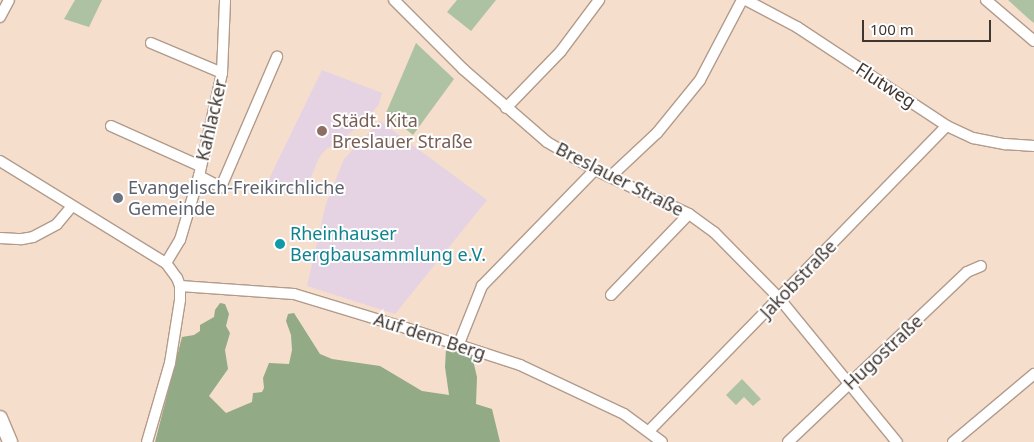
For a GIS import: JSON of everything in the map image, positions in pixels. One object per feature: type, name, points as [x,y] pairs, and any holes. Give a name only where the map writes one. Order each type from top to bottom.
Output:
[{"type":"street","points":[[0,17],[10,0]]},
{"type":"street","name":"Kahlacker","points":[[166,264],[180,240],[200,171],[222,73],[224,0]]},
{"type":"street","name":"Breslauer Straße","points":[[394,0],[506,108],[547,142],[595,170],[689,214],[714,232],[780,298],[897,442]]},
{"type":"street","points":[[506,108],[561,51],[599,0]]},
{"type":"street","points":[[611,176],[656,132],[700,80],[742,0]]},
{"type":"street","name":"Flutweg","points":[[746,0],[797,27],[946,126],[973,138],[1005,144],[1034,146]]},
{"type":"street","points":[[986,0],[1034,41]]},
{"type":"street","points":[[151,43],[222,73]]},
{"type":"street","points":[[111,126],[200,171],[221,186],[277,57]]},
{"type":"street","name":"Jakobstraße","points":[[649,431],[946,126]]},
{"type":"street","points":[[0,161],[166,264],[177,278],[180,286],[180,300],[170,363],[147,442]]},
{"type":"street","points":[[458,346],[482,286],[595,170]]},
{"type":"street","points":[[0,238],[22,239],[33,237],[57,224],[72,206]]},
{"type":"street","points":[[611,295],[689,214]]},
{"type":"street","name":"Hugostraße","points":[[788,442],[967,272],[981,266]]},
{"type":"street","name":"Auf dem Berg","points":[[180,286],[294,294],[347,309],[520,365],[624,414],[662,442]]},
{"type":"street","points":[[953,442],[1034,374]]},
{"type":"street","points":[[0,418],[10,442]]},
{"type":"shaded area","name":"Städt. Kita Breslauer Straße","points":[[322,70],[382,93],[379,104],[371,114],[340,142],[326,149],[319,158],[303,196],[267,183]]},
{"type":"shaded area","points":[[380,121],[487,200],[395,314],[307,286],[326,204],[344,159]]},
{"type":"green space","points":[[75,0],[102,0],[89,27],[64,19]]},
{"type":"green space","points":[[457,0],[496,0],[471,31],[447,12]]},
{"type":"green space","points":[[1008,0],[1034,0],[1034,23],[1030,20]]},
{"type":"green space","points":[[416,43],[454,79],[413,135],[386,113]]},
{"type":"green space","points":[[220,303],[225,304],[229,314],[226,326],[230,333],[225,350],[228,369],[209,396],[226,413],[252,402],[253,393],[262,392],[264,388],[263,378],[269,363],[289,364],[292,350],[291,335],[286,321],[288,314],[294,313],[320,354],[332,359],[380,366],[422,391],[449,395],[445,367],[446,349],[472,356],[477,377],[476,404],[492,409],[500,442],[155,442],[182,337],[194,335],[200,331],[200,325],[214,317],[215,310]]},
{"type":"green space","points":[[742,379],[761,399],[753,406],[744,397],[736,405],[726,395]]},
{"type":"place","name":"Städt. Kita Breslauer Straße","points":[[322,131]]},
{"type":"place","name":"Evangelisch-Freikirchliche Gemeinde","points":[[118,198]]},
{"type":"place","name":"Rheinhauser Bergbausammlung e.V.","points":[[280,244]]}]
